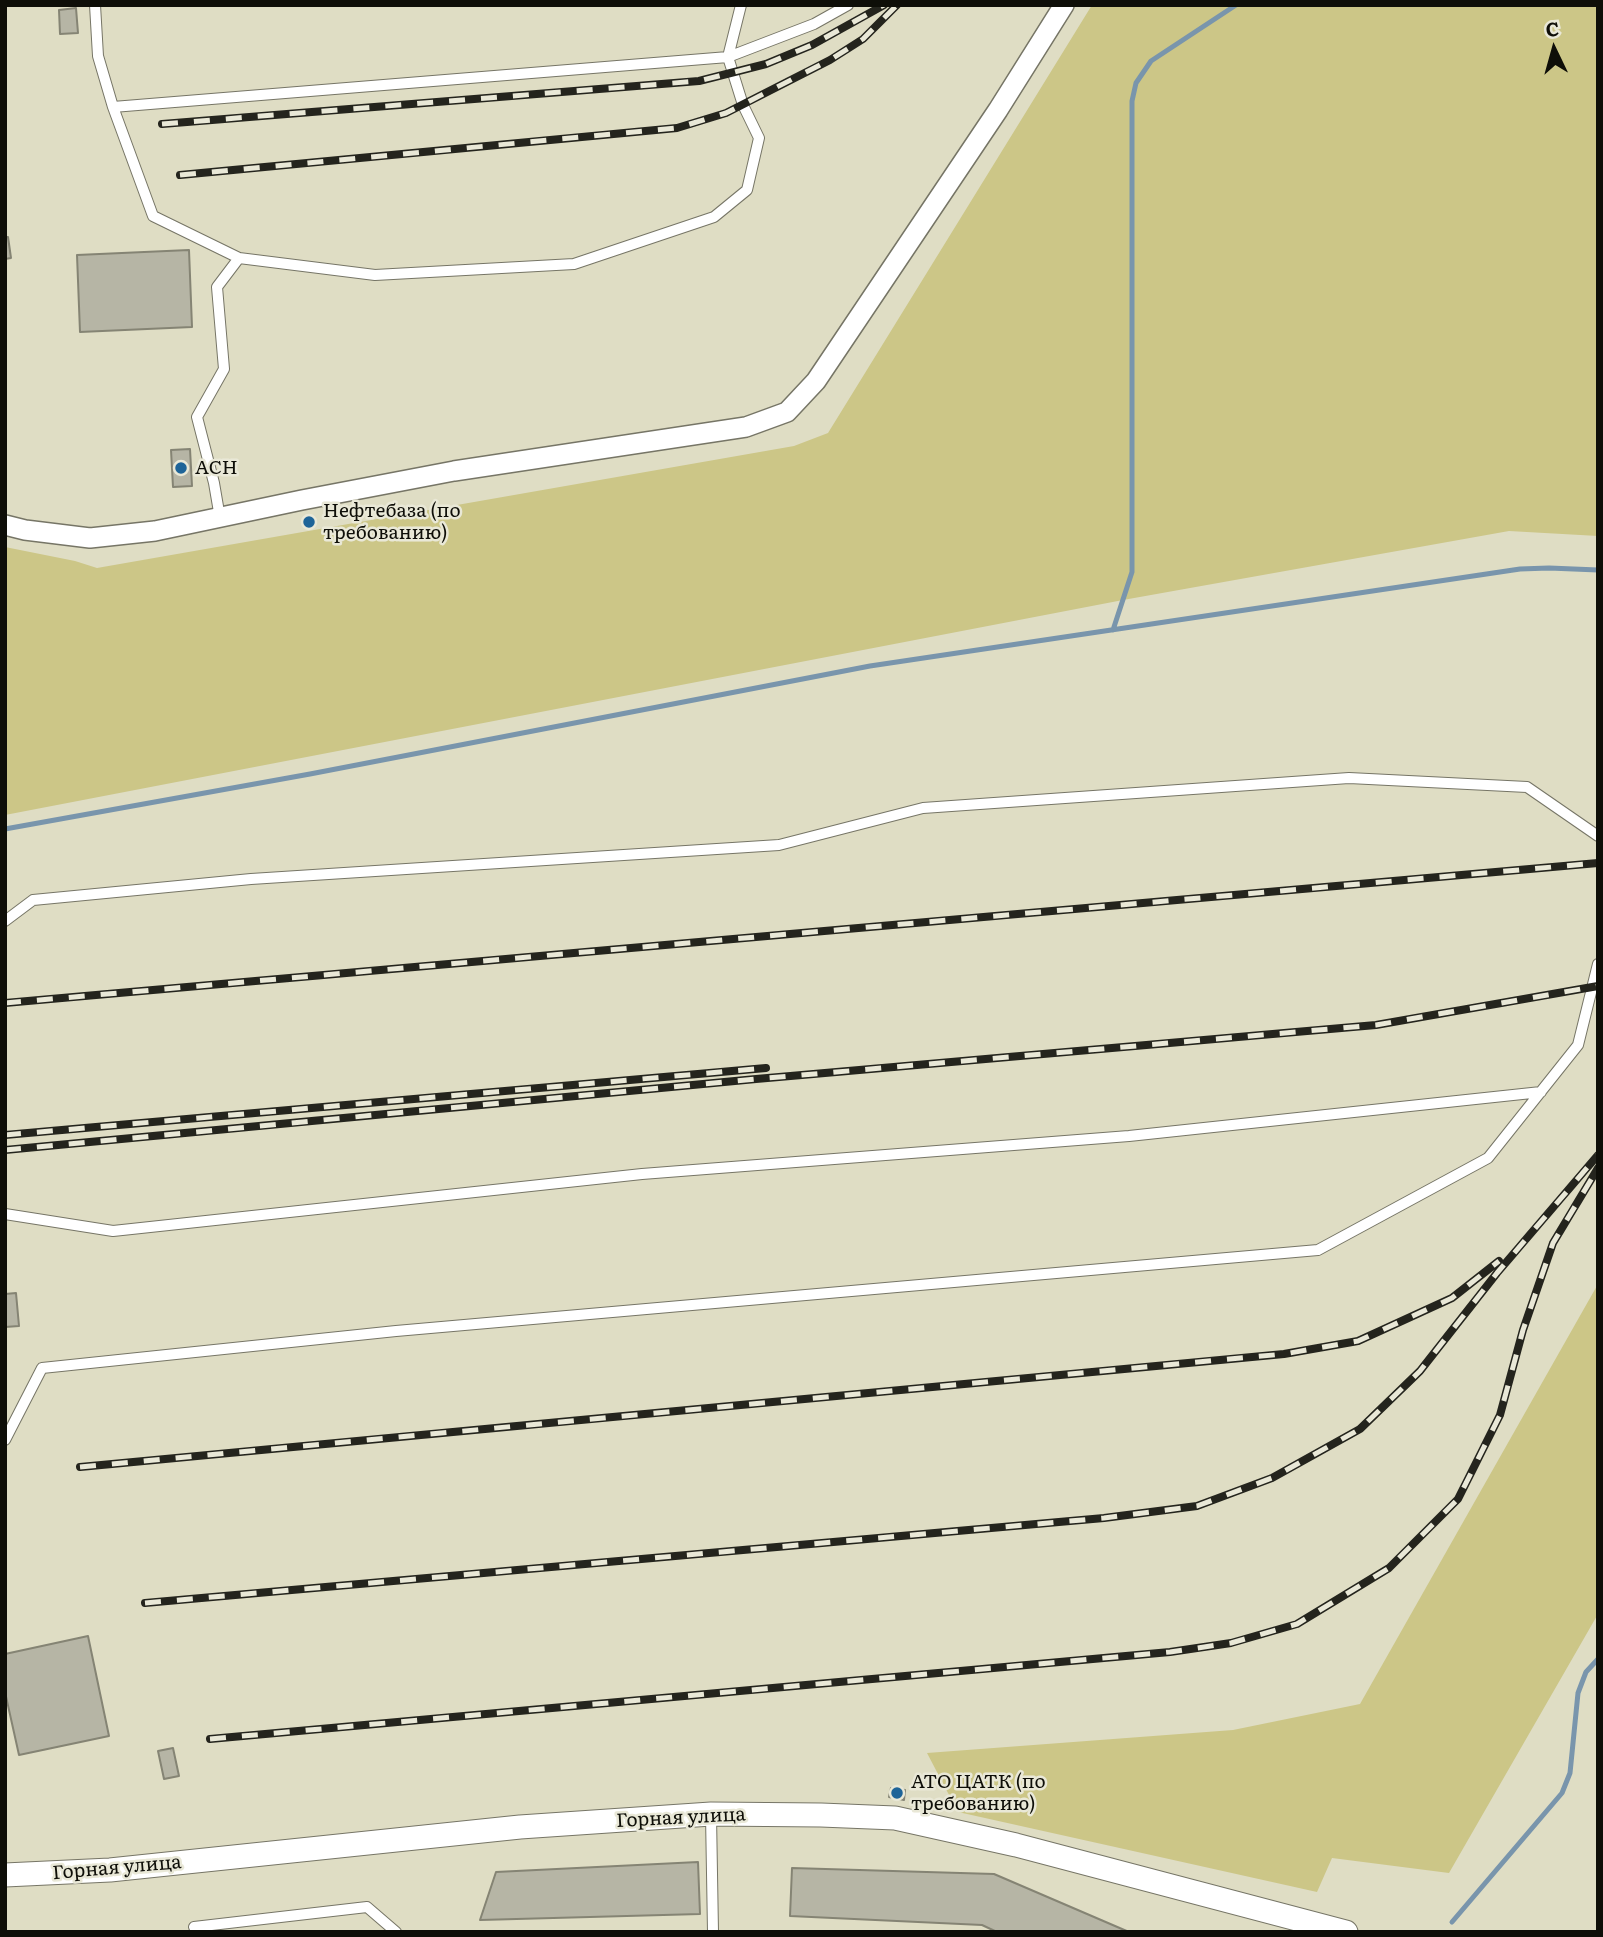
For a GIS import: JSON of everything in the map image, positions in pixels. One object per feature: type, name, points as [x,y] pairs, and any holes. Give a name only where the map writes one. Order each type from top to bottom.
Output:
[{"type":"street","points":[[5,525],[90,538],[155,531],[454,471],[746,427],[787,412],[816,380],[998,110],[1064,5]]},
{"type":"street","name":"Горная улица","points":[[5,1875],[110,1870],[520,1827],[711,1814],[895,1818],[1016,1845],[1346,1932]]},
{"type":"lane","points":[[95,5],[98,56],[113,107],[153,216],[239,257],[375,275],[574,264],[714,217],[747,190],[758,138],[743,104],[728,57],[741,5]]},
{"type":"lane","points":[[113,107],[728,57],[814,24],[848,5]]},
{"type":"lane","points":[[220,518],[197,417],[224,369],[217,287],[239,257]]},
{"type":"lane","points":[[5,920],[33,900],[251,879],[779,845],[923,808],[1349,778],[1527,787],[1598,836]]},
{"type":"lane","points":[[5,1440],[42,1368],[396,1331],[1318,1250],[1488,1157],[1578,1045],[1598,964]]},
{"type":"lane","points":[[5,1214],[113,1231],[642,1174],[1129,1136],[1541,1092]]},
{"type":"lane","points":[[711,1814],[713,1932]]},
{"type":"lane","points":[[194,1927],[367,1907],[396,1932]]},
{"type":"shaded area","points":[[5,5],[1598,5],[1598,1932],[5,1932]]},
{"type":"shaded area","points":[[1092,5],[1598,5],[1598,536],[1509,531],[1123,600],[5,815],[5,547],[97,568],[794,446],[828,433]]},
{"type":"shaded area","points":[[1598,1284],[1598,1614],[1449,1873],[1332,1858],[1317,1892],[958,1812],[927,1753],[1233,1730],[1360,1704]]},
{"type":"building","points":[[76,8],[78,33],[60,34],[59,10]]},
{"type":"building","points":[[5,237],[8,237],[11,258],[5,259]]},
{"type":"building","points":[[189,250],[192,327],[80,332],[77,255]]},
{"type":"building","name":"АСН","points":[[190,449],[192,486],[173,487],[171,450]]},
{"type":"building","points":[[16,1293],[19,1326],[5,1327],[5,1294]]},
{"type":"building","points":[[88,1636],[109,1736],[19,1755],[5,1692],[5,1654]]},
{"type":"building","points":[[173,1748],[179,1776],[164,1779],[158,1751]]},
{"type":"building","points":[[891,1788],[905,1790],[904,1800],[889,1797]]},
{"type":"building","points":[[698,1862],[700,1914],[480,1920],[496,1872]]},
{"type":"building","points":[[792,1868],[994,1874],[1129,1932],[997,1932],[982,1925],[790,1916]]},
{"type":"waterway","points":[[1113,630],[1132,572],[1132,101],[1136,83],[1151,61],[1236,5]]},
{"type":"waterway","points":[[5,829],[310,774],[870,666],[1520,569],[1598,570]]},
{"type":"waterway","points":[[1452,1922],[1562,1793],[1570,1773],[1578,1693],[1586,1672],[1598,1659]]},
{"type":"railway","points":[[162,124],[699,81],[766,64],[812,45],[884,5]]},
{"type":"railway","points":[[180,175],[677,128],[726,113],[830,60],[863,39],[897,5]]},
{"type":"railway","points":[[5,1003],[1598,863]]},
{"type":"railway","points":[[5,1150],[756,1079],[1376,1025],[1598,986]]},
{"type":"railway","points":[[5,1135],[766,1068]]},
{"type":"railway","points":[[145,1603],[1104,1518],[1197,1506],[1272,1478],[1360,1429],[1420,1371],[1497,1273],[1598,1155]]},
{"type":"railway","points":[[210,1739],[1170,1652],[1231,1643],[1297,1624],[1389,1568],[1458,1499],[1500,1415],[1523,1330],[1553,1243],[1598,1168]]},
{"type":"railway","points":[[80,1467],[1284,1354],[1358,1341],[1452,1298],[1499,1261]]},
{"type":"place","name":"АСН","points":[[181,468]]},
{"type":"place","name":"Нефтебаза (по требованию)","points":[[309,522]]},
{"type":"place","name":"АТО ЦАТК (по требованию)","points":[[897,1793]]}]
